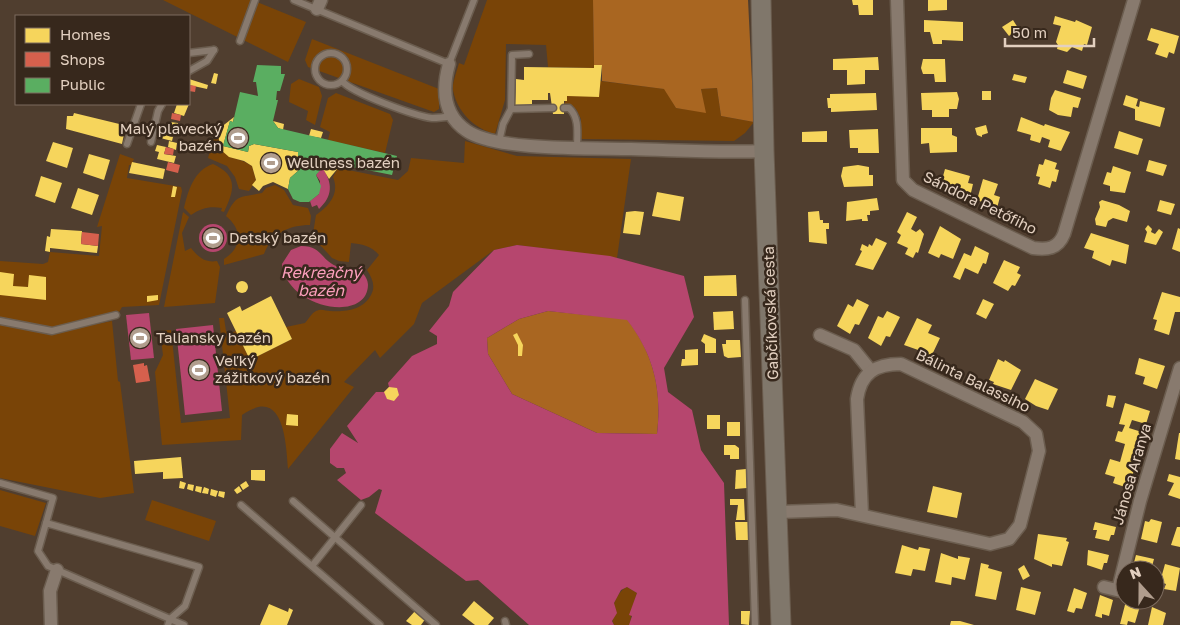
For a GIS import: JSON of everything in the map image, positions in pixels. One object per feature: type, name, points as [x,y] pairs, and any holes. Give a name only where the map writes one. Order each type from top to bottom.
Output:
[{"type":"main road","name":"Gabčíkovská cesta","points":[[762,0],[764,151],[781,625]]},
{"type":"street","name":"Sándora Petőfiho","points":[[897,0],[904,180],[913,190],[1032,248],[1041,249],[1050,249],[1056,245],[1064,234],[1134,0]]},
{"type":"street","points":[[450,64],[444,91],[452,116],[471,134],[499,142],[577,148],[764,151]]},
{"type":"street","points":[[820,335],[854,350],[871,371],[859,386],[857,400],[862,515]]},
{"type":"street","name":"Bálinta Balassiho","points":[[778,512],[837,510],[990,544],[1009,538],[1020,525],[1040,451],[1036,434],[1023,422],[901,364],[882,364],[871,371]]},
{"type":"street","name":"Jánosa Aranya","points":[[1128,560],[1140,501],[1180,368]]},
{"type":"street","points":[[51,625],[50,591],[57,570]]},
{"type":"street","points":[[1104,587],[1115,589]]},
{"type":"lane","points":[[240,41],[255,0]]},
{"type":"lane","points":[[294,0],[319,5],[450,64],[474,0]]},
{"type":"lane","points":[[190,53],[214,50],[207,61],[190,70]]},
{"type":"lane","points":[[330,52],[343,58],[347,72],[342,81],[333,85],[320,81],[314,68],[321,56],[330,52]]},
{"type":"lane","points":[[499,142],[503,124],[511,109],[512,55],[529,54]]},
{"type":"lane","points":[[342,81],[352,89],[422,116],[435,118],[452,116]]},
{"type":"lane","points":[[127,144],[141,105]]},
{"type":"lane","points":[[151,142],[158,111],[161,105]]},
{"type":"lane","points":[[511,109],[553,108]]},
{"type":"lane","points":[[564,108],[569,108],[574,112],[578,127],[577,148]]},
{"type":"lane","points":[[745,300],[755,625]]},
{"type":"lane","points":[[0,321],[52,331],[116,315]]},
{"type":"lane","points":[[0,483],[53,498],[38,551],[48,566],[169,622],[184,625]]},
{"type":"lane","points":[[293,501],[374,572],[413,603],[436,625]]},
{"type":"lane","points":[[241,505],[380,625]]},
{"type":"lane","points":[[312,566],[361,505]]},
{"type":"lane","points":[[46,523],[199,567],[185,606],[169,622]]},
{"type":"shaded area","points":[[163,0],[252,0],[306,22],[288,62]]},
{"type":"shaded area","points":[[487,0],[593,0],[594,68],[548,67],[546,45],[506,44],[505,100],[495,134],[474,124],[468,118],[458,105],[453,90],[459,63],[464,65]]},
{"type":"shaded area","points":[[593,0],[748,0],[754,122],[721,116],[717,88],[701,89],[706,113],[676,108],[664,89],[602,81],[602,65],[594,65]]},
{"type":"shaded area","points":[[312,39],[439,89],[439,109],[434,112],[308,67],[305,60]]},
{"type":"shaded area","points":[[299,79],[319,87],[322,96],[315,125],[306,120],[308,111],[289,102],[291,84]]},
{"type":"shaded area","points":[[600,81],[665,89],[676,108],[705,112],[701,89],[717,88],[721,116],[754,122],[745,133],[734,141],[581,139],[581,119],[576,109],[564,105],[567,96],[599,96]]},
{"type":"shaded area","points":[[336,93],[390,114],[393,120],[385,153],[328,140],[330,132],[320,127],[328,98]]},
{"type":"shaded area","points":[[215,135],[218,135],[225,154],[252,166],[256,180],[249,191],[239,189],[235,177],[227,166],[208,158]]},
{"type":"shaded area","points":[[465,141],[517,156],[631,159],[617,258],[517,245],[494,250],[422,303],[414,324],[380,358],[375,350],[344,382],[354,387],[288,469],[284,433],[280,421],[274,412],[267,407],[256,408],[242,415],[241,440],[162,445],[155,372],[163,355],[160,331],[171,330],[181,423],[230,418],[219,318],[224,318],[228,334],[236,331],[250,360],[292,339],[286,327],[305,323],[313,313],[319,310],[342,311],[354,309],[368,300],[371,295],[373,282],[367,270],[379,255],[373,249],[351,243],[349,262],[339,261],[332,258],[312,240],[316,215],[329,204],[334,194],[335,183],[333,177],[338,168],[398,180],[408,171],[411,158],[464,163]]},
{"type":"shaded area","points":[[120,154],[134,159],[131,165],[129,165],[127,178],[181,187],[182,191],[159,305],[122,307],[118,314],[71,329],[112,321],[118,381],[120,382],[134,493],[100,498],[0,478],[0,261],[43,264],[48,262],[50,252],[99,256],[102,226],[97,227]]},
{"type":"shaded area","points":[[213,164],[231,179],[232,191],[224,212],[221,211],[222,208],[210,207],[191,215],[184,208],[190,188],[201,171]]},
{"type":"shaded area","points":[[275,185],[284,190],[293,205],[308,208],[311,216],[310,225],[302,225],[282,232],[267,247],[264,254],[224,265],[224,259],[235,249],[238,238],[235,227],[226,216],[233,203],[243,196],[262,193],[266,188]]},
{"type":"shaded area","points":[[183,212],[189,217],[182,233],[185,251],[191,248],[202,259],[217,261],[220,267],[215,303],[164,307]]},
{"type":"shaded area","points":[[548,311],[627,319],[644,346],[654,374],[658,403],[657,434],[597,433],[512,394],[488,354],[487,338],[519,319]]},
{"type":"shaded area","points":[[0,490],[46,503],[35,536],[0,526]]},
{"type":"shaded area","points":[[152,500],[216,521],[209,541],[145,520]]},
{"type":"shaded area","points":[[627,587],[637,593],[632,608],[630,625],[614,625],[612,615],[616,598]]},
{"type":"water","points":[[322,167],[328,178],[330,189],[327,199],[319,209],[317,205],[312,207],[310,201],[319,194],[316,189],[320,190],[320,181],[316,175]]},
{"type":"water","name":"Detský bazén","points":[[213,224],[223,228],[227,238],[223,248],[213,252],[203,248],[199,238],[203,228]]},
{"type":"water","points":[[517,245],[610,256],[684,276],[694,317],[664,368],[668,392],[692,410],[701,450],[724,483],[729,625],[629,625],[632,616],[629,615],[637,593],[627,587],[621,590],[614,603],[617,613],[612,621],[614,625],[529,625],[478,580],[466,581],[375,513],[382,490],[379,489],[369,497],[361,500],[337,480],[346,473],[344,468],[337,468],[330,463],[330,449],[342,433],[358,443],[347,426],[376,392],[384,392],[389,387],[388,383],[412,356],[437,344],[437,336],[429,331],[449,306],[453,292],[494,250]],"holes":[[[548,311],[627,320],[644,346],[654,374],[658,403],[657,434],[597,433],[512,394],[488,354],[487,338],[519,319]]]},
{"type":"water","name":"Rekreačný bazén","points":[[301,246],[317,250],[336,266],[355,269],[361,272],[368,283],[364,297],[355,304],[341,307],[326,306],[311,300],[297,291],[287,279],[282,264],[291,250]]},
{"type":"water","name":"Taliansky bazén","points":[[149,313],[154,358],[131,360],[126,315]]},
{"type":"water","name":"Veľký zážitkový bazén","points":[[213,325],[222,411],[185,415],[176,329]]},
{"type":"building: Homes","points":[[852,0],[873,0],[873,15],[859,15],[858,5],[853,5]]},
{"type":"building: Homes","points":[[928,0],[947,0],[947,10],[928,11]]},
{"type":"building: Homes","points":[[1055,16],[1075,22],[1076,20],[1092,27],[1087,45],[1084,44],[1082,51],[1072,47],[1067,52],[1057,49],[1058,45],[1056,42],[1061,26],[1053,24]]},
{"type":"building: Homes","points":[[924,20],[963,22],[963,41],[942,40],[942,44],[933,44],[930,32],[924,32]]},
{"type":"building: Homes","points":[[1013,20],[1018,28],[1009,36],[1002,27]]},
{"type":"building: Homes","points":[[1151,28],[1179,36],[1174,54],[1169,52],[1167,58],[1155,54],[1159,44],[1147,40]]},
{"type":"building: Homes","points":[[878,57],[879,70],[865,70],[865,84],[847,85],[847,70],[833,70],[833,59]]},
{"type":"building: Homes","points":[[923,59],[945,59],[946,82],[935,82],[934,74],[923,74],[921,68]]},
{"type":"building: Homes","points":[[594,65],[602,65],[599,97],[567,96],[567,101],[564,101],[564,114],[553,114],[550,93],[548,93],[548,100],[532,100],[532,106],[515,105],[516,79],[524,80],[524,67],[594,68]]},
{"type":"building: Homes","points":[[1067,70],[1087,76],[1083,89],[1063,83]]},
{"type":"building: Homes","points":[[214,73],[218,74],[216,84],[211,83]]},
{"type":"building: Homes","points":[[1014,74],[1027,77],[1025,83],[1012,80]]},
{"type":"building: Homes","points":[[190,79],[208,85],[207,89],[190,85]]},
{"type":"building: Homes","points":[[1055,90],[1081,98],[1078,108],[1073,107],[1071,117],[1058,115],[1049,110],[1051,98]]},
{"type":"building: Homes","points":[[982,91],[991,91],[991,100],[982,100]]},
{"type":"building: Homes","points":[[957,92],[959,99],[957,109],[949,109],[949,117],[932,117],[932,110],[922,110],[921,93]]},
{"type":"building: Homes","points":[[876,93],[877,110],[831,112],[831,108],[828,108],[827,98],[830,98],[830,94]]},
{"type":"building: Homes","points":[[1126,95],[1138,99],[1136,106],[1139,107],[1140,101],[1165,108],[1160,127],[1135,120],[1135,109],[1123,105]]},
{"type":"building: Homes","points":[[177,105],[189,105],[184,116],[174,113]]},
{"type":"building: Homes","points":[[74,113],[173,137],[172,141],[125,129],[122,144],[66,129],[67,116],[73,116]]},
{"type":"building: Homes","points":[[234,117],[233,122],[230,121],[223,146],[248,152],[249,146],[254,144],[298,152],[298,171],[290,178],[288,189],[273,182],[263,186],[259,191],[252,185],[256,180],[252,166],[244,161],[229,157],[221,150],[218,135],[220,128]]},
{"type":"building: Homes","points":[[1021,117],[1044,126],[1045,124],[1070,132],[1061,151],[1048,147],[1050,140],[1042,137],[1040,143],[1030,140],[1031,135],[1017,131]]},
{"type":"building: Homes","points":[[273,121],[284,124],[283,130],[278,128]]},
{"type":"building: Homes","points":[[170,122],[178,123],[175,136],[166,135]]},
{"type":"building: Homes","points":[[986,125],[988,133],[982,135],[982,137],[977,135],[975,128]]},
{"type":"building: Homes","points":[[921,128],[952,128],[952,135],[957,137],[957,152],[930,153],[929,143],[921,144]]},
{"type":"building: Homes","points":[[311,129],[323,132],[321,138],[309,136]]},
{"type":"building: Homes","points":[[878,129],[879,153],[858,153],[858,148],[850,148],[849,130]]},
{"type":"building: Homes","points":[[827,131],[827,142],[802,142],[802,132]]},
{"type":"building: Homes","points":[[1119,131],[1143,139],[1138,155],[1114,148]]},
{"type":"building: Homes","points":[[169,141],[177,143],[176,150],[168,147]]},
{"type":"building: Homes","points":[[53,142],[73,148],[67,168],[46,161]]},
{"type":"building: Homes","points":[[157,145],[166,147],[164,154],[176,156],[174,163],[157,159],[159,152],[155,151]]},
{"type":"building: Homes","points":[[89,154],[110,160],[104,180],[83,173]]},
{"type":"building: Homes","points":[[1045,159],[1057,163],[1055,169],[1059,170],[1056,182],[1052,181],[1050,188],[1038,184],[1040,177],[1036,176],[1039,164],[1043,165]]},
{"type":"building: Homes","points":[[1149,160],[1167,165],[1163,176],[1146,171]]},
{"type":"building: Homes","points":[[132,162],[165,169],[163,179],[129,173]]},
{"type":"building: Homes","points":[[325,164],[338,168],[329,179],[322,167]]},
{"type":"building: Homes","points":[[858,165],[869,167],[869,175],[873,175],[873,186],[844,187],[841,176],[843,167]]},
{"type":"building: Homes","points":[[1113,166],[1131,172],[1125,193],[1110,191],[1110,186],[1103,184],[1107,172],[1111,173]]},
{"type":"building: Homes","points":[[945,169],[970,176],[968,183],[973,184],[970,197],[940,187]]},
{"type":"building: Homes","points":[[41,176],[62,183],[55,203],[35,196]]},
{"type":"building: Homes","points":[[983,179],[998,184],[994,195],[1000,197],[997,208],[977,200]]},
{"type":"building: Homes","points":[[173,186],[177,187],[175,197],[171,197]]},
{"type":"building: Homes","points":[[78,188],[99,195],[92,215],[71,208]]},
{"type":"building: Homes","points":[[657,192],[684,197],[680,221],[652,216]]},
{"type":"building: Homes","points":[[877,198],[879,210],[870,211],[870,215],[867,215],[868,221],[862,221],[862,219],[846,221],[847,202]]},
{"type":"building: Homes","points":[[1102,200],[1119,205],[1130,211],[1127,222],[1113,218],[1108,221],[1106,227],[1096,225],[1095,219],[1100,207],[1099,202]]},
{"type":"building: Homes","points":[[1160,200],[1175,204],[1171,215],[1157,211]]},
{"type":"building: Homes","points":[[819,211],[820,220],[823,220],[823,223],[829,223],[829,229],[826,229],[827,244],[809,242],[808,212]]},
{"type":"building: Homes","points":[[626,212],[644,212],[640,235],[623,233]]},
{"type":"building: Homes","points":[[907,212],[917,217],[911,229],[916,232],[920,229],[924,234],[918,253],[916,252],[913,258],[905,254],[908,248],[897,243],[901,235],[897,232]]},
{"type":"building: Homes","points":[[1148,225],[1152,229],[1151,232],[1155,234],[1159,229],[1163,232],[1156,245],[1144,242],[1147,232],[1145,229]]},
{"type":"building: Homes","points":[[940,226],[961,239],[953,259],[941,254],[939,258],[928,253]]},
{"type":"building: Homes","points":[[1178,228],[1180,229],[1180,252],[1172,249]]},
{"type":"building: Homes","points":[[51,229],[82,231],[81,244],[98,246],[97,253],[50,248],[50,252],[45,251],[47,236],[50,237]]},
{"type":"building: Homes","points":[[1091,233],[1129,245],[1126,264],[1112,260],[1110,266],[1092,258],[1094,251],[1084,248]]},
{"type":"building: Homes","points":[[876,238],[887,243],[873,270],[855,265],[862,251],[860,250],[862,244],[868,247],[869,244],[872,246]]},
{"type":"building: Homes","points":[[975,246],[989,253],[986,264],[983,263],[978,274],[965,268],[960,280],[953,277],[964,253],[971,256]]},
{"type":"building: Homes","points":[[1004,260],[1020,267],[1017,273],[1021,275],[1015,286],[1012,285],[1008,291],[993,283]]},
{"type":"building: Homes","points":[[0,272],[14,274],[13,286],[28,287],[29,275],[46,277],[46,300],[0,295]]},
{"type":"building: Homes","points":[[736,275],[737,296],[704,296],[704,276]]},
{"type":"building: Homes","points":[[244,281],[247,282],[247,292],[240,293],[237,292],[236,285],[237,282]]},
{"type":"building: Homes","points":[[1162,292],[1180,297],[1180,312],[1175,312],[1169,335],[1154,330],[1157,320],[1153,319]]},
{"type":"building: Homes","points":[[158,295],[158,300],[147,302],[147,296]]},
{"type":"building: Homes","points":[[271,296],[292,339],[250,360],[227,313],[240,306],[242,311]]},
{"type":"building: Homes","points":[[857,299],[869,305],[859,325],[855,324],[850,334],[837,326],[848,304],[853,307]]},
{"type":"building: Homes","points":[[983,299],[994,304],[986,319],[976,314]]},
{"type":"building: Homes","points":[[733,311],[734,329],[714,330],[713,312]]},
{"type":"building: Homes","points":[[887,311],[900,317],[890,337],[886,336],[881,346],[868,338],[878,316],[883,318]]},
{"type":"building: Homes","points":[[917,318],[932,325],[928,333],[940,338],[930,359],[919,354],[921,351],[904,345]]},
{"type":"building: Homes","points":[[517,333],[523,345],[522,356],[518,356],[518,345],[513,335]]},
{"type":"building: Homes","points":[[704,334],[716,339],[716,353],[705,353],[705,344],[701,341]]},
{"type":"building: Homes","points":[[726,340],[740,340],[741,357],[728,358],[724,356],[722,344],[726,344]]},
{"type":"building: Homes","points":[[698,349],[698,365],[681,366],[682,359],[685,359],[685,350]]},
{"type":"building: Homes","points":[[1139,358],[1165,366],[1157,389],[1143,384],[1145,377],[1135,374]]},
{"type":"building: Homes","points":[[998,359],[1004,362],[1005,360],[1021,370],[1011,390],[993,384],[994,382],[989,380]]},
{"type":"building: Homes","points":[[1035,379],[1058,389],[1048,410],[1036,406],[1025,399]]},
{"type":"building: Homes","points":[[389,387],[397,388],[399,395],[394,401],[387,399],[384,392]]},
{"type":"building: Homes","points":[[1108,395],[1116,396],[1113,408],[1106,406]]},
{"type":"building: Homes","points":[[1125,403],[1150,411],[1146,424],[1132,420],[1129,428],[1145,433],[1142,443],[1136,442],[1135,446],[1140,448],[1136,460],[1138,460],[1132,476],[1126,475],[1125,479],[1130,481],[1128,488],[1113,483],[1115,477],[1105,474],[1110,459],[1120,462],[1125,444],[1115,441],[1118,431],[1122,432],[1125,425],[1119,424]]},
{"type":"building: Homes","points":[[287,414],[298,415],[298,426],[286,425]]},
{"type":"building: Homes","points":[[707,415],[720,415],[720,429],[707,429]]},
{"type":"building: Homes","points":[[727,422],[740,422],[740,436],[727,436]]},
{"type":"building: Homes","points":[[1180,433],[1180,460],[1175,459]]},
{"type":"building: Homes","points":[[724,445],[735,445],[739,448],[739,459],[730,459],[730,455],[724,455]]},
{"type":"building: Homes","points":[[181,457],[183,478],[163,479],[163,472],[135,474],[134,461]]},
{"type":"building: Homes","points":[[746,469],[747,488],[735,489],[736,470]]},
{"type":"building: Homes","points":[[251,470],[265,470],[265,481],[251,480]]},
{"type":"building: Homes","points":[[1169,474],[1180,477],[1180,499],[1168,495],[1174,483],[1167,481]]},
{"type":"building: Homes","points":[[180,481],[186,483],[184,489],[179,488]]},
{"type":"building: Homes","points":[[246,481],[249,486],[243,490],[240,485]]},
{"type":"building: Homes","points":[[188,484],[194,485],[193,491],[187,489]]},
{"type":"building: Homes","points":[[196,486],[202,487],[201,493],[195,491]]},
{"type":"building: Homes","points":[[239,486],[242,491],[237,494],[234,490]]},
{"type":"building: Homes","points":[[933,486],[962,493],[957,518],[927,512]]},
{"type":"building: Homes","points":[[204,487],[209,489],[208,494],[202,493]]},
{"type":"building: Homes","points":[[211,489],[218,491],[216,497],[210,495]]},
{"type":"building: Homes","points":[[219,491],[225,492],[224,498],[218,496]]},
{"type":"building: Homes","points":[[730,499],[744,499],[745,520],[736,520],[738,505],[730,505]]},
{"type":"building: Homes","points":[[1151,519],[1162,522],[1157,543],[1141,539],[1145,521],[1149,522]]},
{"type":"building: Homes","points":[[735,522],[748,522],[748,540],[736,540]]},
{"type":"building: Homes","points":[[1095,522],[1116,527],[1114,535],[1111,535],[1109,541],[1095,538],[1097,530],[1093,530]]},
{"type":"building: Homes","points":[[1177,527],[1180,527],[1180,547],[1171,545]]},
{"type":"building: Homes","points":[[1038,534],[1067,538],[1066,541],[1069,542],[1062,566],[1052,564],[1052,567],[1034,559]]},
{"type":"building: Homes","points":[[902,545],[918,550],[919,547],[930,549],[925,571],[913,569],[911,576],[895,573]]},
{"type":"building: Homes","points":[[1088,550],[1109,555],[1107,563],[1104,563],[1102,570],[1087,565]]},
{"type":"building: Homes","points":[[941,553],[958,559],[958,556],[970,558],[965,580],[952,577],[951,585],[935,582]]},
{"type":"building: Homes","points":[[1136,555],[1154,559],[1154,560],[1135,560]]},
{"type":"building: Homes","points":[[981,563],[989,565],[988,568],[1002,572],[996,600],[975,596]]},
{"type":"building: Homes","points":[[1165,564],[1180,568],[1176,591],[1165,589]]},
{"type":"building: Homes","points":[[1024,565],[1030,576],[1023,580],[1018,569]]},
{"type":"building: Homes","points":[[1021,587],[1041,592],[1035,615],[1016,610]]},
{"type":"building: Homes","points":[[1074,588],[1087,593],[1082,609],[1076,608],[1074,613],[1067,611]]},
{"type":"building: Homes","points":[[1100,595],[1113,600],[1109,616],[1102,614],[1102,618],[1095,616]]},
{"type":"building: Homes","points":[[474,601],[494,618],[488,625],[475,625],[462,615]]},
{"type":"building: Homes","points":[[269,604],[288,612],[289,608],[293,610],[287,625],[260,625]]},
{"type":"building: Homes","points":[[416,610],[426,618],[421,625],[412,625],[406,621]]},
{"type":"building: Homes","points":[[1124,610],[1139,610],[1135,623],[1128,621],[1127,625],[1120,624]]},
{"type":"building: Homes","points":[[1151,610],[1159,610],[1166,613],[1163,625],[1148,625]]},
{"type":"building: Homes","points":[[741,611],[750,611],[749,625],[741,624]]},
{"type":"building: Homes","points":[[951,621],[960,621],[974,625],[950,625]]},
{"type":"building: Shops","points":[[190,85],[196,86],[195,92],[190,91]]},
{"type":"building: Shops","points":[[172,113],[181,115],[180,121],[171,119]]},
{"type":"building: Shops","points":[[166,147],[174,149],[173,155],[164,154]]},
{"type":"building: Shops","points":[[168,162],[180,165],[178,173],[166,170]]},
{"type":"building: Shops","points":[[82,232],[99,234],[98,246],[81,244]]},
{"type":"building: Shops","points":[[144,363],[144,366],[147,365],[150,381],[136,383],[133,365]]},
{"type":"building: Public","points":[[257,65],[281,66],[281,74],[285,74],[280,91],[277,91],[276,100],[278,100],[273,121],[278,128],[397,156],[392,175],[327,162],[316,175],[321,186],[319,194],[309,202],[300,202],[293,199],[288,189],[290,178],[298,171],[298,152],[254,144],[249,146],[248,152],[223,146],[230,121],[233,122],[240,92],[258,96],[256,82],[253,82]]},
{"type":"place","name":"Malý plavecký bazén","points":[[238,138]]},
{"type":"place","name":"Wellness bazén","points":[[271,163]]},
{"type":"place","name":"Detský bazén","points":[[213,238]]},
{"type":"place","name":"Taliansky bazén","points":[[140,338]]},
{"type":"place","name":"Veľký zážitkový bazén","points":[[199,370]]}]
